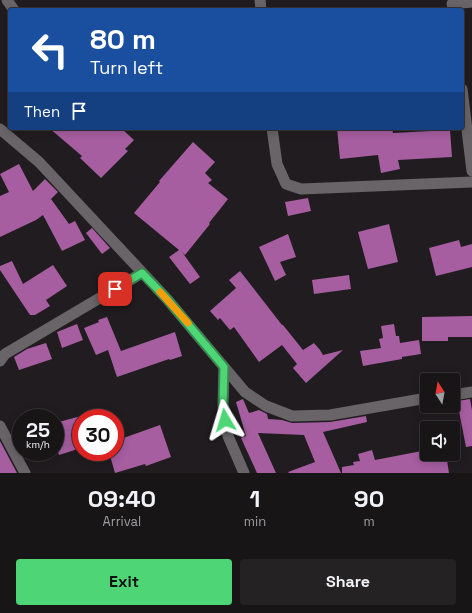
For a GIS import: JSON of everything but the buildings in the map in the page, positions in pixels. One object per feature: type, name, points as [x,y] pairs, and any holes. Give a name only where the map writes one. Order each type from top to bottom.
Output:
[{"type":"street","points":[[452,5],[472,2]]},
{"type":"street","points":[[464,105],[472,171]]},
{"type":"street","points":[[0,129],[39,162],[167,299],[246,392],[266,406],[292,416],[330,415],[420,399]]},
{"type":"street","points":[[272,130],[277,164],[286,184],[301,189],[472,182]]},
{"type":"street","points":[[0,361],[6,354],[142,273]]},
{"type":"street","points":[[224,367],[223,404],[228,436],[244,473]]},
{"type":"street","points":[[460,394],[472,392]]},
{"type":"street","points":[[0,426],[26,473]]},
{"type":"slow traffic","points":[[160,292],[188,323]]},
{"type":"route","points":[[115,289],[142,273],[167,299],[224,367],[223,404],[225,420]]}]
